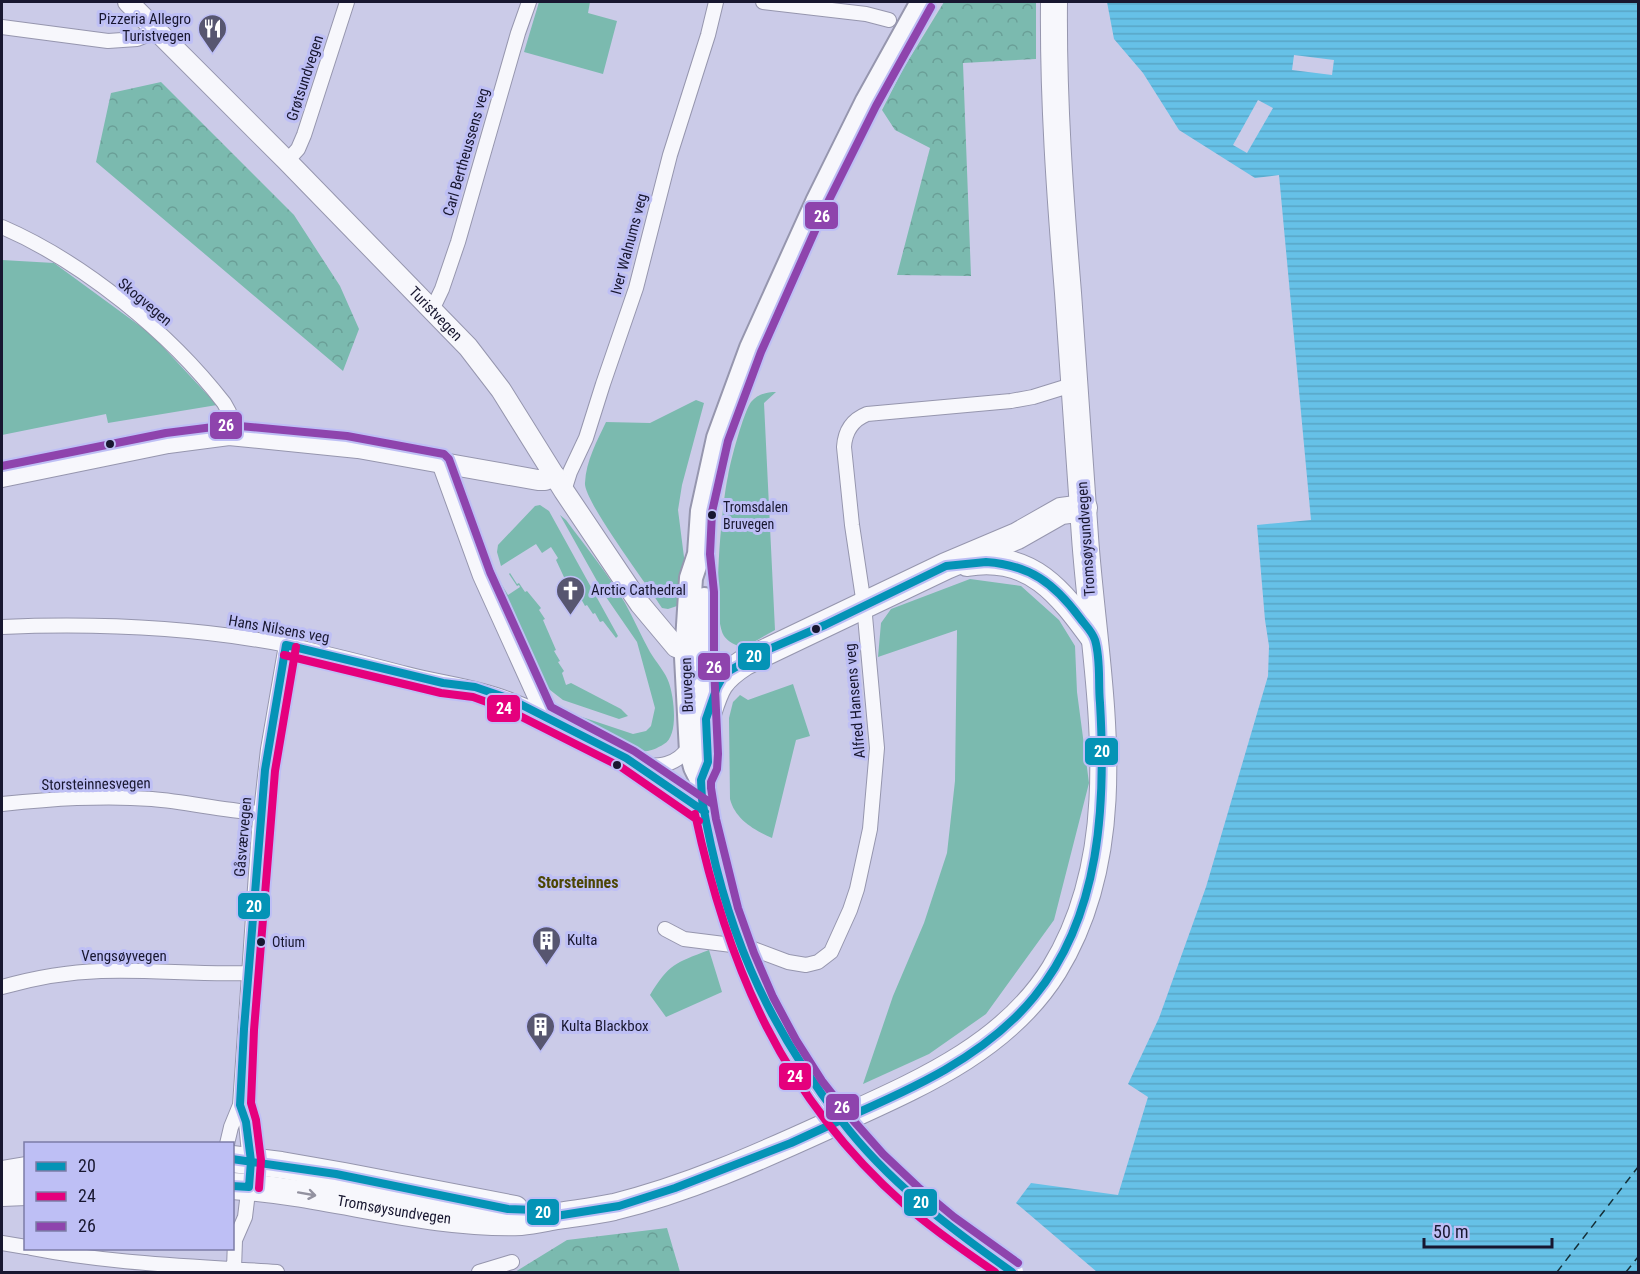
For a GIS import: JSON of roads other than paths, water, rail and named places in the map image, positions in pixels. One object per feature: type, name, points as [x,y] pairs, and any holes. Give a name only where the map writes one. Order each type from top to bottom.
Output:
[{"type":"highway","name":"Tromsøysundvegen","points":[[241,1186],[277,1189],[444,1219],[536,1221],[619,1206],[675,1188],[791,1143],[947,1068],[992,1038],[1022,1011],[1054,970],[1071,938],[1083,908],[1094,867],[1099,836],[1103,770],[1061,201],[1055,88],[1054,2]]},
{"type":"highway","points":[[706,720],[717,688],[723,678],[745,662],[946,566],[1017,536],[1061,511],[1084,508]]},
{"type":"highway","points":[[946,566],[981,561],[1014,565],[1029,571],[1059,592],[1094,638]]},
{"type":"highway","name":"Tromsøysundvegen","points":[[242,1160],[344,1176],[508,1209],[536,1210],[556,1216]]},
{"type":"highway","points":[[2,1174],[24,1170]]},
{"type":"highway","points":[[2,1193],[24,1192]]},
{"type":"main road","name":"Bruvegen","points":[[922,2],[836,161],[751,348],[718,438],[702,511],[699,554],[691,578],[694,652],[690,746],[695,767],[701,779],[705,812],[726,904],[772,1017],[821,1096],[865,1150],[911,1195],[1012,1272]]},
{"type":"main road","name":"Bruvegen","points":[[694,652],[706,720],[707,768],[701,779]]},
{"type":"street","name":"Turistvegen","points":[[128,2],[468,347],[501,390],[559,483],[640,604],[668,640],[676,647],[694,652]]},
{"type":"street","name":"Grøtsundvegen","points":[[287,161],[298,149],[304,135],[347,2]]},
{"type":"street","name":"Carl Bertheussens veg","points":[[432,310],[442,289],[458,242],[529,2]]},
{"type":"street","name":"Iver Walnums veg","points":[[559,483],[570,472],[586,438],[636,288],[670,155],[708,35],[716,2]]},
{"type":"street","points":[[763,2],[866,14],[889,20]]},
{"type":"street","points":[[2,27],[108,41],[137,39],[157,31]]},
{"type":"street","name":"Skogvegen","points":[[2,227],[34,242],[70,264],[128,306],[165,339],[224,403],[229,412],[232,435]]},
{"type":"street","name":"Alfred Hansens veg","points":[[665,929],[684,939],[748,947],[798,965],[818,962],[834,948],[850,910],[870,829],[876,764],[864,605],[852,525],[844,447],[845,437],[852,423],[874,413],[1033,398],[1075,384]]},
{"type":"street","points":[[2,477],[168,443],[232,435],[346,446],[559,483]]},
{"type":"street","points":[[439,463],[480,576],[543,715],[637,765],[705,812]]},
{"type":"street","name":"Hans Nilsens veg","points":[[2,627],[140,627],[231,636],[286,645],[443,683],[475,687],[510,699],[543,715]]},
{"type":"street","name":"Gåsværvegen","points":[[227,1142],[240,1105],[261,813],[268,749],[286,645]]},
{"type":"street","points":[[637,765],[660,765],[674,762],[682,757],[690,746]]},
{"type":"street","name":"Storsteinnesvegen","points":[[2,804],[127,797],[261,813]]},
{"type":"street","name":"Vengsøyvegen","points":[[2,987],[42,977],[102,971],[248,973]]},
{"type":"street","name":"Gåsværvegen","points":[[234,1269],[234,1237],[245,1217],[241,1186],[246,1122],[240,1105]]},
{"type":"street","points":[[2,1243],[24,1247]]},
{"type":"street","points":[[41,1250],[126,1261],[277,1272]]},
{"type":"street","points":[[479,1272],[513,1262]]},
{"type":"water","points":[[1107,2],[1638,2],[1638,1272],[1097,1272],[1016,1203],[1031,1183],[1118,1195],[1148,1097],[1128,1084],[1159,1018],[1206,887],[1268,676],[1269,646],[1257,525],[1311,520],[1279,175],[1255,178],[1179,130],[1143,73],[1114,39]]},
{"type":"place","name":"Pizzeria Allegro Turistvegen","points":[[212,54]]},
{"type":"place","name":"Tromsdalen Bruvegen","points":[[712,515]]},
{"type":"place","name":"Arctic Cathedral","points":[[570,616]]},
{"type":"place","name":"Otium","points":[[261,942]]},
{"type":"place","name":"Kulta","points":[[546,966]]},
{"type":"place","name":"Kulta Blackbox","points":[[540,1052]]},
{"type":"district","name":"Storsteinnes","points":[[578,882]]}]
